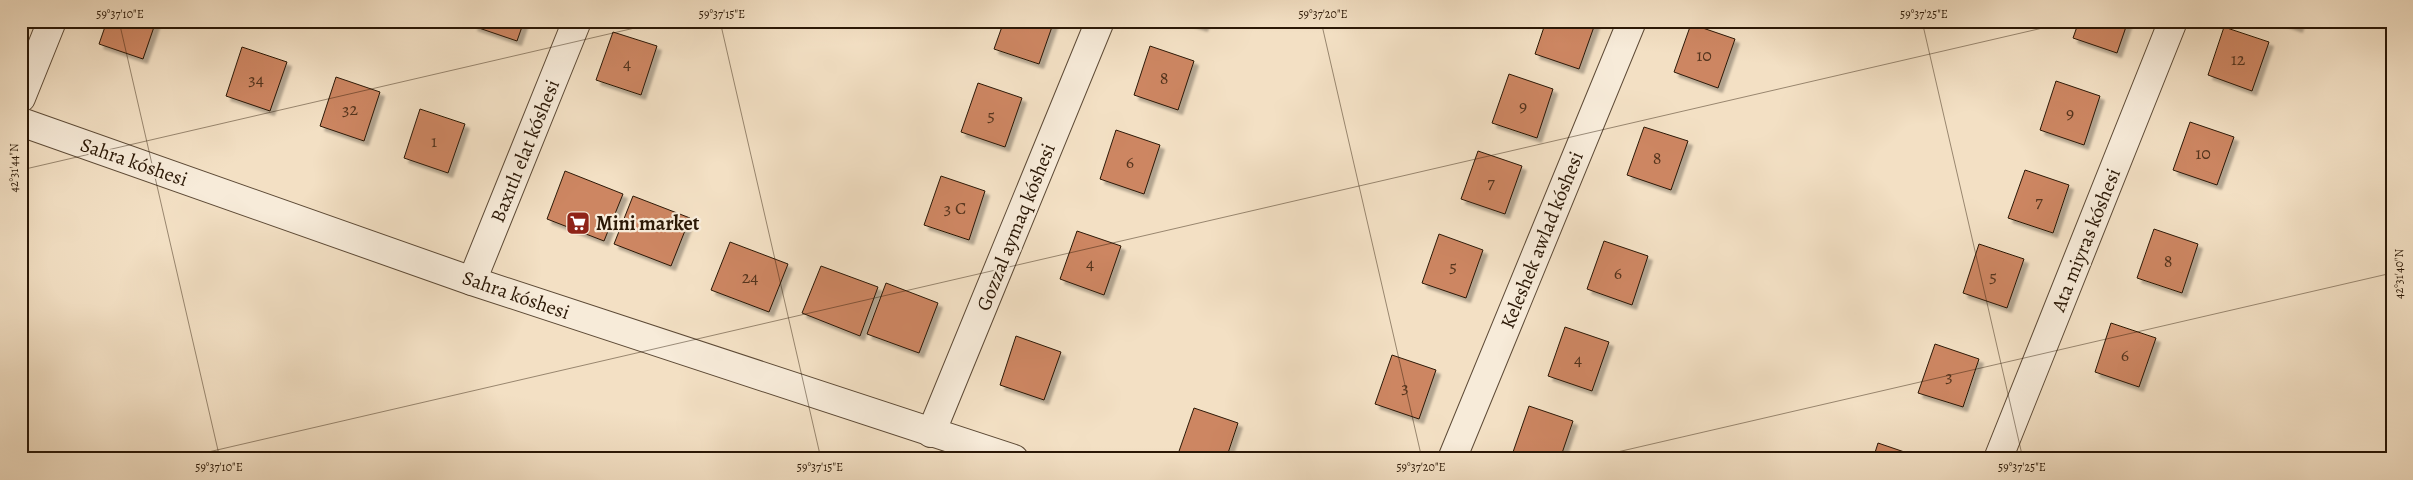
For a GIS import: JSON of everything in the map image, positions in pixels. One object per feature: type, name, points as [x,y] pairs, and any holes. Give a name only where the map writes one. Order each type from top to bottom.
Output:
[{"type":"street","points":[[21,98],[52,21]]},
{"type":"street","name":"Baxıtlı elat kóshesi","points":[[472,281],[578,21]]},
{"type":"street","name":"Gozzal aymaq kóshesi","points":[[931,433],[1100,21]]},
{"type":"street","name":"Keleshek awlad kóshesi","points":[[1452,459],[1632,21]]},
{"type":"street","name":"Ata miyras kóshesi","points":[[1998,459],[2173,21]]},
{"type":"street","name":"Sahra kóshesi","points":[[21,122],[472,281],[1014,459]]},
{"type":"building","points":[[107,21],[156,21],[143,59],[99,44]]},
{"type":"building","points":[[475,21],[524,21],[517,41],[473,26]]},
{"type":"building","points":[[1004,21],[1054,21],[1039,64],[994,49]]},
{"type":"building","points":[[1185,21],[1205,21],[1203,27]]},
{"type":"building","points":[[1546,21],[1596,21],[1579,69],[1535,54]]},
{"type":"building","points":[[2079,21],[2128,21],[2117,53],[2073,38]]},
{"type":"building","points":[[2279,21],[2300,21],[2298,28]]},
{"type":"building","points":[[1691,24],[1735,39],[1718,88],[1674,72]]},
{"type":"building","points":[[2224,27],[2269,42],[2252,91],[2208,75]]},
{"type":"building","points":[[613,32],[657,46],[641,95],[596,80]]},
{"type":"building","points":[[1150,46],[1194,61],[1178,110],[1134,95]]},
{"type":"building","points":[[242,47],[287,62],[270,111],[226,96]]},
{"type":"building","points":[[1509,74],[1553,89],[1537,138],[1492,123]]},
{"type":"building","points":[[336,77],[380,92],[364,141],[320,126]]},
{"type":"building","points":[[2056,81],[2100,96],[2084,145],[2040,130]]},
{"type":"building","points":[[978,83],[1022,98],[1005,147],[961,132]]},
{"type":"building","points":[[420,109],[465,124],[448,173],[404,158]]},
{"type":"building","points":[[2190,122],[2234,137],[2217,185],[2173,170]]},
{"type":"building","points":[[1644,127],[1688,141],[1671,190],[1627,175]]},
{"type":"building","points":[[1116,130],[1160,145],[1144,194],[1100,179]]},
{"type":"building","points":[[1478,151],[1522,166],[1505,214],[1461,199]]},
{"type":"building","points":[[2025,170],[2069,185],[2053,233],[2008,218]]},
{"type":"building","points":[[565,171],[623,194],[604,241],[547,219]]},
{"type":"building","points":[[941,176],[985,191],[969,240],[924,225]]},
{"type":"building","points":[[633,196],[690,218],[671,266],[614,244]]},
{"type":"building","points":[[2154,229],[2198,244],[2182,293],[2137,278]]},
{"type":"building","points":[[1077,231],[1121,246],[1104,295],[1060,279]]},
{"type":"building","points":[[1439,234],[1483,250],[1466,298],[1422,283]]},
{"type":"building","points":[[1604,241],[1648,256],[1632,305],[1587,289]]},
{"type":"building","points":[[730,242],[788,264],[769,312],[711,290]]},
{"type":"building","points":[[1979,244],[2024,259],[2007,308],[1963,293]]},
{"type":"building","points":[[821,266],[878,287],[860,336],[802,313]]},
{"type":"building","points":[[886,283],[938,303],[919,353],[867,334]]},
{"type":"building","points":[[2111,323],[2156,338],[2139,387],[2095,372]]},
{"type":"building","points":[[1565,327],[1609,342],[1592,391],[1548,376]]},
{"type":"building","points":[[1016,336],[1061,352],[1044,400],[1000,385]]},
{"type":"building","points":[[1935,344],[1979,359],[1963,407],[1918,393]]},
{"type":"building","points":[[1392,355],[1436,370],[1419,419],[1375,404]]},
{"type":"building","points":[[1529,406],[1573,421],[1560,459],[1524,459],[1512,455]]},
{"type":"building","points":[[1194,408],[1238,423],[1226,459],[1177,457]]},
{"type":"building","points":[[1878,443],[1922,458],[1873,459]]},
{"type":"building","points":[[2040,452],[2059,459],[2037,459]]},
{"type":"place","name":"Mini market","points":[[578,223]]}]
